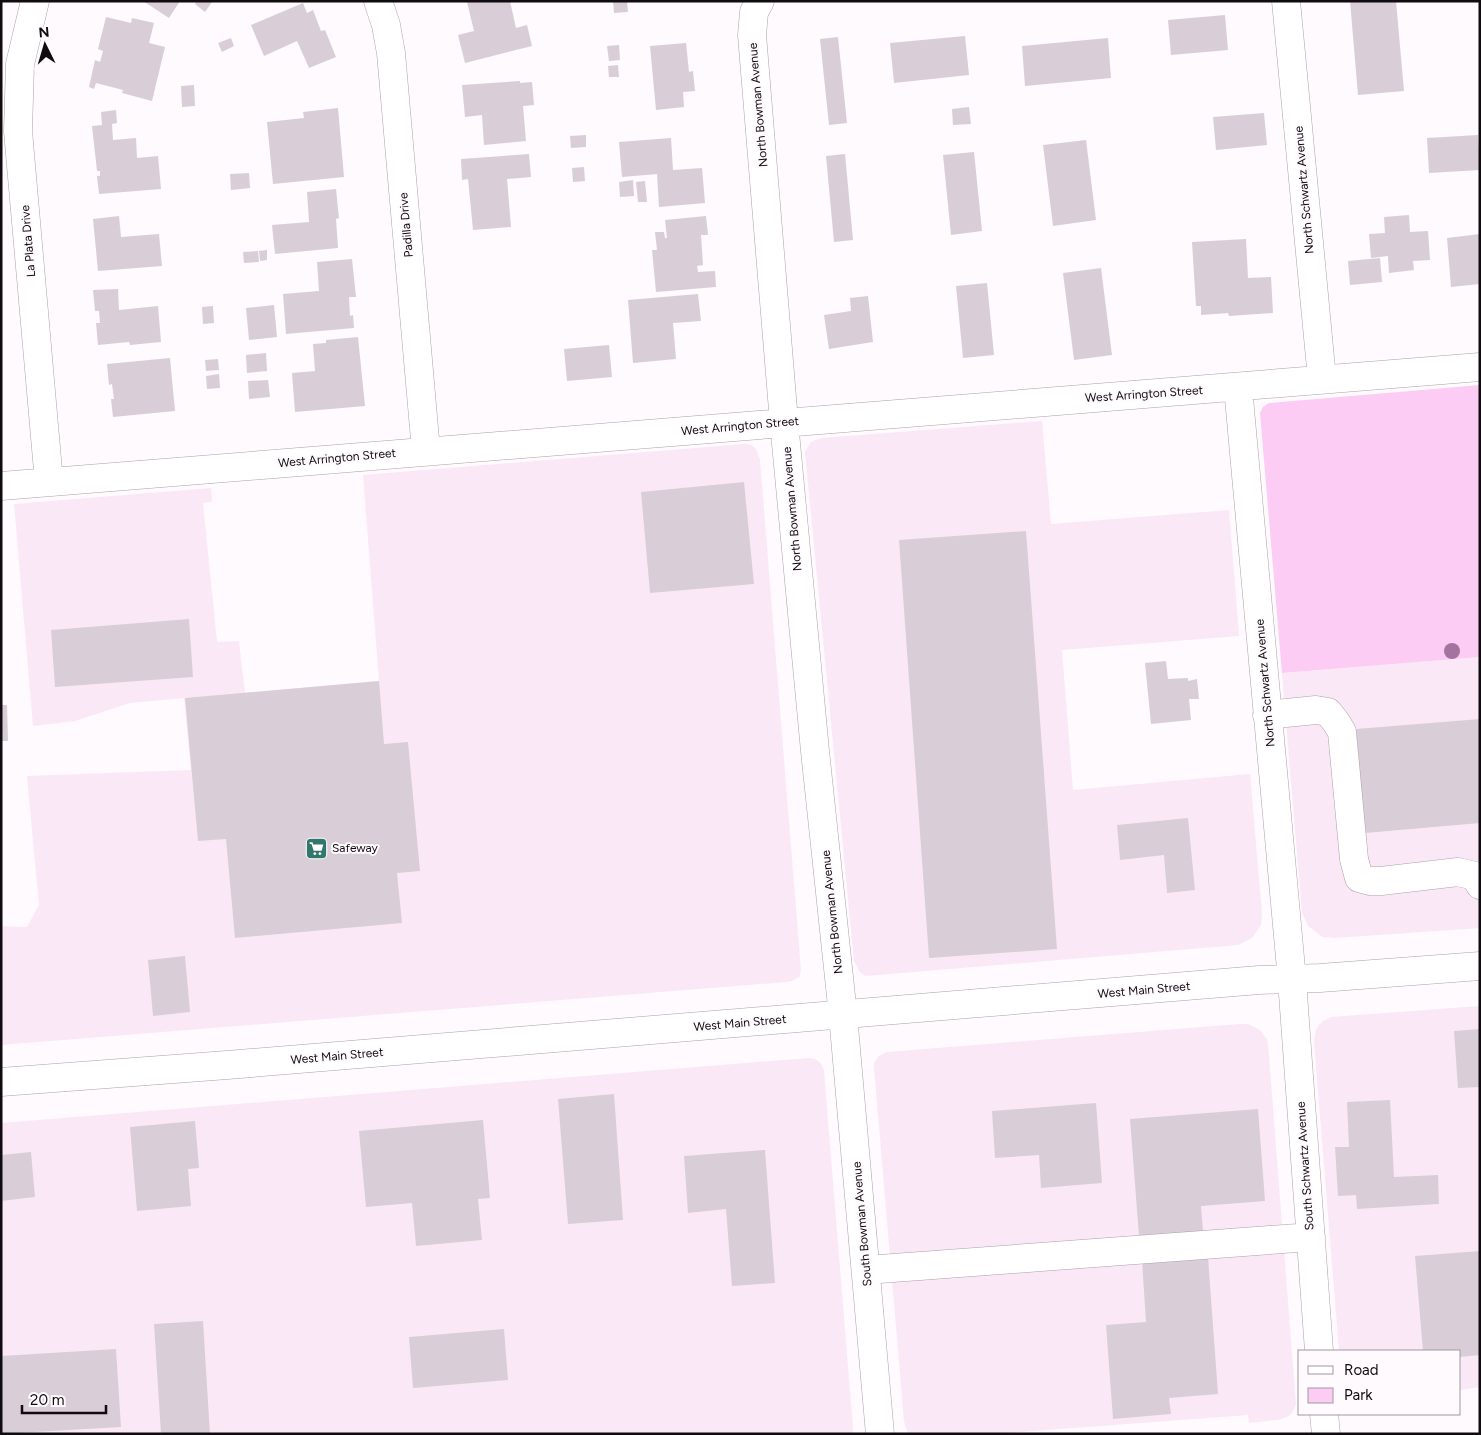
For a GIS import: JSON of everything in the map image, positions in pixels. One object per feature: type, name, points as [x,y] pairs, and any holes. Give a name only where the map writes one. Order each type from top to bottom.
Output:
[{"type":"street","name":"La Plata Drive","points":[[35,1],[20,64],[18,131],[50,482]]},
{"type":"street","name":"Padilla Drive","points":[[378,1],[386,25],[391,53],[426,451]]},
{"type":"street","name":"North Schwartz Avenue","points":[[1286,1],[1322,379]]},
{"type":"street","name":"North Bowman Avenue","points":[[760,2],[754,12],[752,35],[784,422],[814,742],[843,1015]]},
{"type":"street","name":"West Arrington Street","points":[[1,486],[1480,367]]},
{"type":"street","name":"North Schwartz Avenue","points":[[1238,387],[1292,980]]},
{"type":"street","points":[[1267,715],[1316,710],[1328,712],[1342,732],[1354,859],[1358,878],[1381,882],[1458,872],[1475,876],[1480,885]]},
{"type":"street","name":"West Main Street","points":[[1,1082],[1250,981],[1292,980],[1480,966]]},
{"type":"street","name":"South Schwartz Avenue","points":[[1292,980],[1319,1350]]},
{"type":"street","name":"South Bowman Avenue","points":[[843,1015],[880,1434]]},
{"type":"street","points":[[866,1270],[1311,1237]]},
{"type":"street","points":[[1324,1415],[1326,1434]]},
{"type":"shaded area","points":[[1042,421],[1051,524],[1229,510],[1239,636],[1062,650],[1073,790],[1250,774],[1262,913],[1261,925],[1252,938],[1238,945],[865,976],[860,972],[854,961],[805,452],[811,442],[823,438]]},
{"type":"shaded area","points":[[745,444],[752,445],[756,449],[760,460],[801,971],[799,977],[786,982],[1,1045],[1,926],[27,927],[39,905],[27,776],[191,770],[184,698],[130,703],[75,721],[33,726],[14,504],[211,488],[212,502],[203,503],[217,642],[239,641],[245,693],[379,681],[363,475]]},
{"type":"shaded area","points":[[1480,657],[1480,928],[1335,938],[1323,937],[1308,926],[1302,913],[1282,673]]},
{"type":"shaded area","points":[[1480,1006],[1480,1387],[1461,1390],[1461,1350],[1339,1350],[1314,1041],[1319,1025],[1331,1017]]},
{"type":"shaded area","points":[[1248,1024],[1260,1030],[1267,1039],[1268,1044],[1296,1404],[1292,1413],[1278,1420],[1249,1423],[1248,1415],[994,1434],[910,1434],[904,1421],[874,1067],[874,1063],[879,1056],[887,1052]]},
{"type":"shaded area","points":[[809,1058],[819,1062],[824,1071],[852,1434],[1,1434],[1,1123]]},
{"type":"green space","points":[[1480,385],[1480,657],[1282,673],[1260,413],[1263,407],[1269,403]]},
{"type":"building","points":[[143,1],[180,1],[169,18]]},
{"type":"building","points":[[197,1],[212,2],[205,12],[195,4]]},
{"type":"building","points":[[510,1],[516,28],[527,25],[532,46],[465,63],[458,35],[474,31],[467,2]]},
{"type":"building","points":[[613,1],[627,1],[628,12],[614,13]]},
{"type":"building","points":[[1350,1],[1396,1],[1404,91],[1358,95]]},
{"type":"building","points":[[303,3],[307,13],[313,10],[321,31],[325,30],[336,57],[309,68],[297,41],[264,56],[251,25]]},
{"type":"building","points":[[1225,15],[1228,50],[1171,55],[1168,20]]},
{"type":"building","points":[[106,17],[131,23],[132,18],[154,23],[149,43],[165,47],[152,101],[122,93],[123,90],[96,83],[94,89],[89,87],[95,60],[100,62],[103,51],[98,49]]},
{"type":"building","points":[[965,36],[969,75],[894,83],[890,43]]},
{"type":"building","points":[[838,37],[847,123],[829,125],[820,39]]},
{"type":"building","points":[[231,38],[234,46],[222,52],[218,43]]},
{"type":"building","points":[[1108,38],[1111,78],[1025,86],[1022,46]]},
{"type":"building","points":[[686,43],[689,72],[693,71],[695,91],[683,92],[684,107],[656,110],[650,46]]},
{"type":"building","points":[[619,45],[620,60],[609,61],[607,46]]},
{"type":"building","points":[[618,65],[619,77],[609,77],[608,66]]},
{"type":"building","points":[[520,81],[520,83],[532,82],[534,105],[523,106],[526,141],[484,145],[482,115],[465,117],[462,85]]},
{"type":"building","points":[[194,85],[195,106],[182,107],[181,86]]},
{"type":"building","points":[[969,107],[971,124],[953,125],[952,109]]},
{"type":"building","points":[[338,108],[344,177],[273,184],[267,122],[304,118],[303,112]]},
{"type":"building","points":[[116,110],[117,123],[112,124],[113,140],[136,138],[137,158],[158,156],[161,189],[99,194],[97,176],[100,176],[100,171],[97,171],[92,126],[102,125],[101,112]]},
{"type":"building","points":[[1264,113],[1267,145],[1216,150],[1213,117]]},
{"type":"building","points":[[586,135],[586,147],[571,148],[570,136]]},
{"type":"building","points":[[1478,135],[1480,170],[1429,173],[1427,138]]},
{"type":"building","points":[[671,138],[673,170],[702,168],[705,203],[659,207],[657,174],[622,177],[619,142]]},
{"type":"building","points":[[1086,140],[1096,220],[1053,226],[1043,145]]},
{"type":"building","points":[[974,152],[982,231],[951,235],[943,155]]},
{"type":"building","points":[[529,154],[531,177],[507,179],[511,227],[473,230],[468,179],[462,180],[461,159]]},
{"type":"building","points":[[845,154],[853,240],[834,242],[826,156]]},
{"type":"building","points":[[584,167],[585,181],[573,182],[572,168]]},
{"type":"building","points":[[249,173],[250,188],[231,190],[230,174]]},
{"type":"building","points":[[633,180],[634,196],[620,197],[619,182]]},
{"type":"building","points":[[645,181],[647,202],[638,202],[636,182]]},
{"type":"building","points":[[336,189],[339,218],[336,219],[338,248],[275,254],[272,225],[309,222],[307,192]]},
{"type":"building","points":[[1409,215],[1410,232],[1428,231],[1430,260],[1413,261],[1414,270],[1389,273],[1388,256],[1371,258],[1369,234],[1385,233],[1384,217]]},
{"type":"building","points":[[119,216],[121,237],[159,234],[162,266],[98,271],[93,219]]},
{"type":"building","points":[[706,216],[708,235],[701,235],[703,265],[697,266],[698,272],[715,271],[716,287],[656,292],[652,250],[657,250],[655,232],[664,232],[665,238],[667,238],[665,220]]},
{"type":"building","points":[[1480,234],[1480,284],[1451,287],[1447,238]]},
{"type":"building","points":[[1246,239],[1248,278],[1271,277],[1273,313],[1229,316],[1228,313],[1201,315],[1201,306],[1196,306],[1192,242]]},
{"type":"building","points":[[267,250],[267,260],[260,261],[259,251]]},
{"type":"building","points":[[258,251],[259,262],[244,263],[243,252]]},
{"type":"building","points":[[1380,258],[1382,282],[1350,285],[1348,261]]},
{"type":"building","points":[[352,259],[356,297],[349,297],[350,316],[353,315],[354,328],[286,334],[283,294],[319,291],[317,262]]},
{"type":"building","points":[[1101,268],[1112,355],[1074,360],[1063,273]]},
{"type":"building","points":[[987,283],[994,355],[963,358],[956,286]]},
{"type":"building","points":[[118,289],[119,310],[158,306],[161,342],[130,345],[129,342],[98,345],[96,323],[100,323],[99,311],[95,311],[93,290]]},
{"type":"building","points":[[698,294],[701,321],[673,323],[676,359],[633,363],[628,300]]},
{"type":"building","points":[[868,296],[873,342],[829,349],[824,315],[851,311],[850,298]]},
{"type":"building","points":[[274,305],[277,337],[249,340],[246,308]]},
{"type":"building","points":[[213,306],[214,323],[203,324],[202,307]]},
{"type":"building","points":[[358,337],[365,406],[295,412],[292,373],[315,371],[313,344],[326,343],[326,340]]},
{"type":"building","points":[[609,345],[612,377],[567,381],[564,349]]},
{"type":"building","points":[[266,353],[267,371],[247,373],[246,355]]},
{"type":"building","points":[[170,358],[175,411],[113,417],[111,399],[114,399],[112,384],[109,385],[107,364]]},
{"type":"building","points":[[218,359],[219,370],[206,371],[205,360]]},
{"type":"building","points":[[219,374],[220,388],[207,389],[206,376]]},
{"type":"building","points":[[268,380],[270,397],[249,399],[248,381]]},
{"type":"building","points":[[744,482],[754,584],[650,593],[641,492]]},
{"type":"building","points":[[1026,531],[1057,949],[929,958],[899,540]]},
{"type":"building","points":[[189,619],[193,677],[55,687],[51,630]]},
{"type":"building","points":[[1166,661],[1168,679],[1188,678],[1188,681],[1197,679],[1199,699],[1189,699],[1191,720],[1151,724],[1145,663]]},
{"type":"building","points":[[379,681],[384,744],[408,742],[420,871],[397,873],[402,923],[235,938],[226,839],[198,841],[185,698]]},
{"type":"building","points":[[1,705],[7,705],[8,741],[1,741]]},
{"type":"building","points":[[1480,719],[1480,823],[1365,833],[1356,729]]},
{"type":"building","points":[[1188,818],[1195,890],[1167,893],[1164,855],[1120,860],[1117,825]]},
{"type":"building","points":[[185,956],[190,1012],[153,1016],[148,960]]},
{"type":"building","points":[[1480,1029],[1480,1087],[1458,1088],[1454,1031]]},
{"type":"building","points":[[614,1094],[623,1220],[568,1224],[558,1099]]},
{"type":"building","points":[[1390,1100],[1394,1177],[1438,1175],[1439,1204],[1357,1209],[1356,1195],[1338,1196],[1335,1147],[1349,1147],[1347,1102]]},
{"type":"building","points":[[1096,1103],[1102,1183],[1041,1188],[1039,1155],[995,1158],[992,1111]]},
{"type":"building","points":[[1258,1109],[1265,1201],[1201,1206],[1203,1231],[1139,1236],[1130,1119]]},
{"type":"building","points":[[483,1120],[490,1198],[478,1199],[482,1240],[416,1246],[412,1203],[366,1207],[359,1131]]},
{"type":"building","points":[[195,1121],[199,1168],[188,1169],[191,1206],[137,1211],[130,1127]]},
{"type":"building","points":[[765,1150],[775,1283],[732,1286],[726,1209],[688,1213],[684,1156]]},
{"type":"building","points":[[31,1152],[35,1197],[1,1201],[1,1155]]},
{"type":"building","points":[[1480,1251],[1480,1355],[1461,1357],[1461,1350],[1423,1350],[1415,1256]]},
{"type":"building","points":[[1208,1257],[1218,1394],[1169,1398],[1171,1414],[1113,1419],[1106,1325],[1146,1322],[1142,1261]]},
{"type":"building","points":[[203,1321],[210,1434],[161,1434],[154,1324]]},
{"type":"building","points":[[504,1329],[508,1380],[413,1388],[409,1337]]},
{"type":"building","points":[[116,1349],[121,1427],[1,1434],[1,1356]]},
{"type":"place","name":"Safeway","points":[[316,848]]}]
